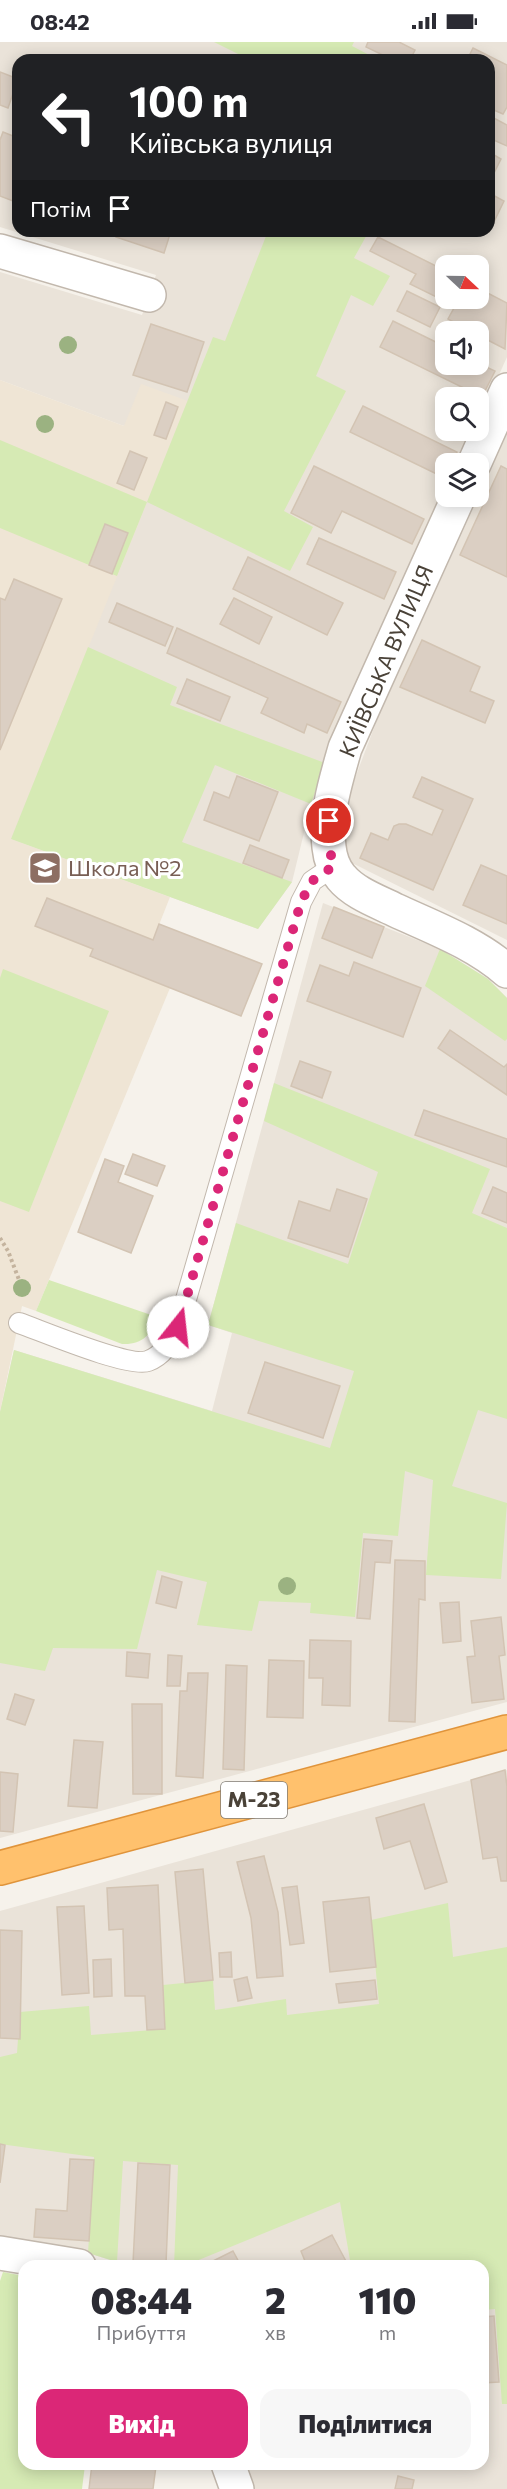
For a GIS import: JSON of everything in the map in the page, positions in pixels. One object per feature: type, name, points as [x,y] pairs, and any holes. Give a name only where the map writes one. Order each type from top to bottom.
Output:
[{"type":"highway","name":"М-23","points":[[0,1868],[507,1732]]},
{"type":"street","points":[[0,251],[149,295]]},
{"type":"street","points":[[479,453],[507,390]]},
{"type":"street","name":"КИЇВСЬКА ВУЛИЦЯ","points":[[334,866],[329,848],[329,821],[334,788],[345,748],[454,507]]},
{"type":"street","points":[[334,866],[351,886],[370,898],[470,945],[507,971]]},
{"type":"street","points":[[0,2253],[43,2260]]},
{"type":"street","points":[[230,2470],[237,2489]]},
{"type":"lane","points":[[19,1323],[125,1361],[145,1362],[160,1355],[169,1344],[178,1327],[301,902],[312,881],[334,866]]},
{"type":"path","points":[[0,1238],[8,1251],[38,1329]]},
{"type":"shaded area","points":[[0,42],[507,42],[507,357],[489,397],[489,387],[435,387],[435,441],[468,441],[463,453],[435,453],[435,507],[438,507],[349,701],[311,804],[292,882],[258,929],[11,839],[124,426],[0,380],[0,272],[142,315],[156,275],[32,237],[495,237],[495,54],[12,54],[12,231],[0,227]]},
{"type":"shaded area","name":"Школа №2","points":[[0,380],[124,426],[141,384],[188,401],[11,839],[170,897],[153,940],[47,899],[36,926],[93,949],[90,957],[170,988],[36,1311],[22,1306],[0,1412]]},
{"type":"shaded area","points":[[507,434],[507,940],[352,863],[347,852],[344,827],[352,786],[377,720],[474,507],[489,507],[489,474]]},
{"type":"shaded area","points":[[323,903],[440,949],[488,979],[507,998],[507,1702],[0,1838],[0,1412],[14,1350],[212,1411],[232,1333],[208,1325]]},
{"type":"shaded area","points":[[507,1770],[507,2489],[252,2489],[244,2470],[489,2470],[489,2260],[110,2260],[88,2253],[0,2240],[0,1911]]},
{"type":"green space","points":[[214,42],[354,42],[352,46],[367,54],[238,54]]},
{"type":"green space","points":[[266,237],[366,237],[354,258],[390,276],[373,306],[351,295],[316,376],[346,391],[284,511],[313,527],[290,571],[147,502],[213,337],[225,341]]},
{"type":"green space","points":[[0,440],[147,502],[117,576],[112,574],[128,533],[105,525],[89,565],[0,528]]},
{"type":"green space","points":[[88,647],[177,687],[170,705],[325,763],[311,804],[215,765],[182,842],[292,882],[258,929],[11,839]]},
{"type":"green space","points":[[440,949],[488,979],[507,998],[507,1039],[505,1041],[425,986]]},
{"type":"green space","points":[[3,969],[109,1011],[29,1212],[0,1201],[0,978]]},
{"type":"green space","points":[[274,1083],[490,1169],[472,1213],[507,1228],[507,1419],[478,1410],[452,1486],[507,1503],[501,1579],[426,1575],[433,1480],[405,1471],[398,1536],[363,1533],[355,1617],[310,1613],[311,1603],[259,1601],[252,1631],[197,1625],[207,1582],[157,1570],[137,1649],[53,1648],[45,1671],[0,1663],[0,1412],[14,1350],[330,1448],[354,1371],[208,1325],[236,1223],[348,1264],[378,1172],[264,1121]]},
{"type":"green space","points":[[49,1280],[160,1318],[145,1338],[135,1343],[122,1344],[36,1311]]},
{"type":"green space","points":[[448,1903],[453,1957],[507,1947],[507,2404],[502,2404],[495,2309],[489,2310],[489,2260],[350,2260],[340,2202],[199,2260],[174,2260],[178,2165],[123,2161],[117,2260],[111,2260],[88,2253],[94,2157],[0,2144],[0,2057],[17,2053],[20,2012],[89,2006],[91,2035],[164,2029],[163,1985],[213,1980],[215,2010],[286,1999],[287,2015],[379,2004],[371,1920]]},
{"type":"green space","points":[[3,2272],[18,2275],[18,2470],[84,2470],[82,2489],[0,2489],[0,2281]]},
{"type":"building","points":[[368,42],[399,42],[415,50],[413,54],[381,54],[366,47]]},
{"type":"building","points":[[473,48],[485,54],[470,54]]},
{"type":"building","points":[[495,59],[507,65],[507,107],[503,114],[495,111]]},
{"type":"building","points":[[0,72],[12,77],[12,96],[8,108],[0,105]]},
{"type":"building","points":[[495,119],[507,125],[507,146],[495,141]]},
{"type":"building","points":[[3,132],[12,136],[12,201],[0,196],[0,140]]},
{"type":"building","points":[[495,156],[501,159],[495,171]]},
{"type":"building","points":[[495,196],[504,201],[495,220]]},
{"type":"building","points":[[116,237],[169,237],[164,253]]},
{"type":"building","points":[[378,237],[435,266],[435,296],[410,284],[416,274],[370,251]]},
{"type":"building","points":[[407,291],[435,305],[435,309],[439,309],[430,327],[397,311]]},
{"type":"building","points":[[489,294],[507,303],[505,349],[489,341],[489,321],[452,321],[448,319],[453,309],[489,309]]},
{"type":"building","points":[[393,321],[435,342],[435,374],[380,347]]},
{"type":"building","points":[[151,324],[204,342],[187,392],[133,375]]},
{"type":"building","points":[[489,368],[495,371],[487,387],[462,387],[437,375],[489,375]]},
{"type":"building","points":[[166,402],[178,407],[166,439],[154,435]]},
{"type":"building","points":[[363,406],[457,452],[435,453],[435,473],[350,432]]},
{"type":"building","points":[[130,451],[147,458],[134,490],[117,483]]},
{"type":"building","points":[[314,466],[424,519],[412,544],[342,511],[331,533],[291,513]]},
{"type":"building","points":[[501,466],[507,469],[507,577],[460,555],[482,507],[489,507],[489,492]]},
{"type":"building","points":[[105,524],[128,533],[112,574],[89,565]]},
{"type":"building","points":[[319,538],[396,572],[384,599],[307,564]]},
{"type":"building","points":[[248,557],[343,603],[327,635],[233,589]]},
{"type":"building","points":[[14,579],[62,599],[0,750],[0,598],[5,600]]},
{"type":"building","points":[[234,598],[272,617],[259,644],[220,624]]},
{"type":"building","points":[[117,603],[173,627],[165,646],[109,622]]},
{"type":"building","points":[[177,628],[341,702],[327,733],[307,724],[304,733],[261,713],[268,698],[167,653]]},
{"type":"building","points":[[422,640],[480,667],[470,691],[494,701],[485,723],[400,687]]},
{"type":"building","points":[[187,679],[230,697],[220,721],[177,703]]},
{"type":"building","points":[[237,776],[278,792],[259,841],[204,820],[214,792],[229,798]]},
{"type":"building","points":[[422,777],[473,799],[433,890],[360,858],[371,833],[388,840],[394,826],[399,824],[406,824],[432,835],[443,810],[413,797]]},
{"type":"building","points":[[250,845],[289,860],[282,878],[243,863]]},
{"type":"building","points":[[481,865],[507,876],[507,924],[463,905]]},
{"type":"building","points":[[47,898],[153,940],[159,924],[262,964],[241,1016],[90,956],[93,949],[35,926]]},
{"type":"building","points":[[334,907],[384,927],[372,958],[322,938]]},
{"type":"building","points":[[354,962],[421,988],[403,1037],[307,1001],[320,965],[349,976]]},
{"type":"building","points":[[450,1030],[504,1067],[507,1064],[507,1095],[438,1048]]},
{"type":"building","points":[[300,1061],[331,1072],[322,1098],[291,1086]]},
{"type":"building","points":[[424,1110],[507,1139],[507,1167],[415,1135]]},
{"type":"building","points":[[133,1154],[165,1166],[157,1186],[125,1174]]},
{"type":"building","points":[[105,1159],[124,1166],[118,1182],[153,1196],[131,1253],[78,1232]]},
{"type":"building","points":[[493,1187],[507,1193],[507,1223],[482,1213]]},
{"type":"building","points":[[337,1189],[367,1199],[348,1257],[288,1238],[299,1201],[330,1211]]},
{"type":"building","points":[[265,1362],[340,1386],[323,1438],[248,1413]]},
{"type":"building","points":[[364,1539],[392,1541],[390,1563],[375,1562],[370,1619],[357,1618]]},
{"type":"building","points":[[395,1560],[425,1561],[425,1600],[419,1599],[415,1722],[389,1721]]},
{"type":"building","points":[[162,1576],[182,1582],[176,1608],[156,1603]]},
{"type":"building","points":[[459,1602],[461,1641],[443,1643],[440,1603]]},
{"type":"building","points":[[501,1617],[505,1655],[499,1656],[504,1699],[472,1703],[467,1657],[475,1656],[471,1621]]},
{"type":"building","points":[[310,1640],[351,1641],[350,1706],[322,1705],[323,1678],[309,1678]]},
{"type":"building","points":[[127,1652],[150,1654],[148,1678],[126,1676]]},
{"type":"building","points":[[168,1655],[182,1656],[180,1686],[167,1686]]},
{"type":"building","points":[[269,1660],[304,1661],[303,1718],[267,1717]]},
{"type":"building","points":[[226,1665],[247,1666],[244,1770],[223,1769]]},
{"type":"building","points":[[188,1673],[208,1673],[203,1778],[176,1776],[180,1691],[187,1691]]},
{"type":"building","points":[[15,1694],[34,1700],[25,1725],[7,1719]]},
{"type":"building","points":[[132,1704],[162,1704],[162,1794],[133,1794]]},
{"type":"building","points":[[74,1740],[103,1742],[97,1808],[68,1806]]},
{"type":"building","points":[[505,1770],[507,1881],[501,1881],[497,1857],[483,1859],[471,1780]]},
{"type":"building","points":[[0,1772],[18,1774],[13,1832],[0,1831]]},
{"type":"building","points":[[424,1804],[447,1882],[425,1889],[410,1841],[384,1849],[376,1818]]},
{"type":"building","points":[[264,1856],[278,1912],[283,1976],[257,1978],[251,1918],[237,1862]]},
{"type":"building","points":[[203,1869],[213,1980],[185,1983],[175,1872]]},
{"type":"building","points":[[158,1885],[165,2029],[147,2030],[145,1996],[125,1996],[123,1929],[109,1930],[107,1888]]},
{"type":"building","points":[[297,1886],[304,1943],[290,1945],[282,1888]]},
{"type":"building","points":[[369,1897],[376,1967],[330,1972],[323,1902]]},
{"type":"building","points":[[84,1906],[89,1993],[62,1995],[57,1907]]},
{"type":"building","points":[[0,1930],[22,1931],[20,2039],[0,2038]]},
{"type":"building","points":[[231,1952],[232,1977],[220,1977],[219,1953]]},
{"type":"building","points":[[111,1959],[112,1996],[94,1997],[93,1960]]},
{"type":"building","points":[[247,1977],[252,1998],[238,2001],[234,1980]]},
{"type":"building","points":[[375,1980],[377,1999],[339,2003],[336,1984]]},
{"type":"building","points":[[0,2144],[5,2145],[0,2183]]},
{"type":"building","points":[[70,2159],[94,2160],[89,2241],[34,2237],[36,2209],[67,2211]]},
{"type":"building","points":[[138,2163],[170,2165],[166,2260],[133,2260]]},
{"type":"building","points":[[332,2235],[345,2260],[305,2260],[301,2251]]},
{"type":"building","points":[[233,2251],[238,2260],[215,2260]]},
{"type":"building","points":[[489,2316],[494,2316],[499,2382],[489,2383]]},
{"type":"building","points":[[91,2470],[155,2470],[153,2489],[89,2489]]},
{"type":"building","points":[[398,2476],[414,2480],[412,2489],[395,2489]]},
{"type":"place","name":"Школа №2","points":[[45,868]]},
{"type":"route","points":[[178,1327],[301,902],[312,881],[334,866],[329,848],[329,821]]}]
